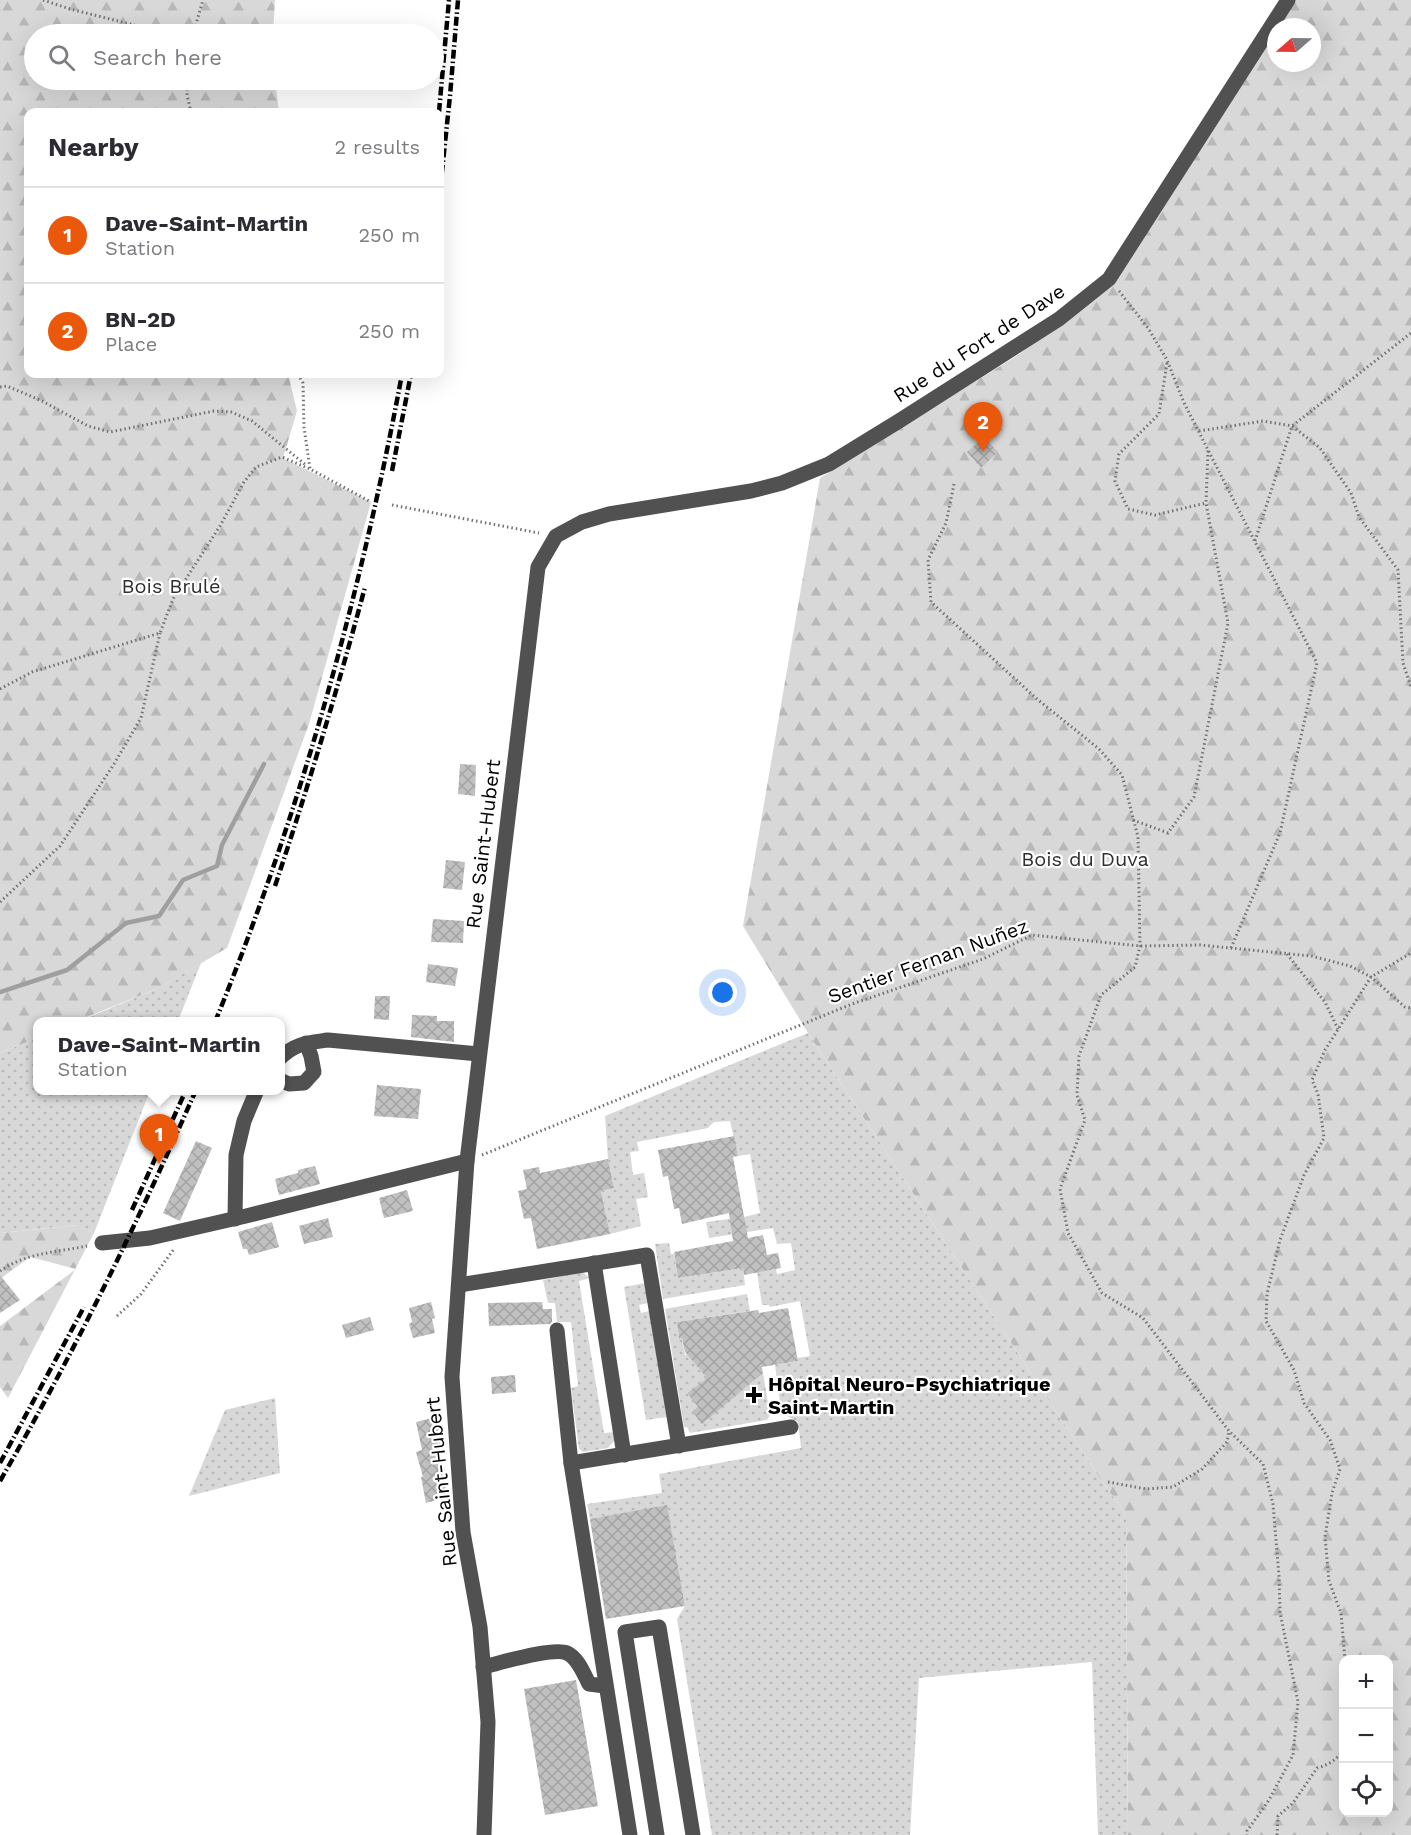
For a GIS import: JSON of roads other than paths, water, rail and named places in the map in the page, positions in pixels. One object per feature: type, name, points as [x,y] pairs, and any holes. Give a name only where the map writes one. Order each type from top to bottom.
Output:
[{"type":"street","name":"Rue du Fort de Dave","points":[[556,536],[582,522],[609,514],[751,491],[782,483],[829,464],[1059,319],[1109,279],[1288,0]]},
{"type":"street","name":"Rue Saint-Hubert","points":[[484,1835],[488,1722],[480,1627],[463,1532],[452,1377],[467,1161],[538,567],[556,536]]},
{"type":"street","points":[[285,1053],[291,1048],[306,1043],[328,1040],[479,1054]]},
{"type":"street","points":[[285,1082],[304,1083],[314,1072],[306,1043]]},
{"type":"street","points":[[235,1219],[236,1155],[244,1121],[255,1095]]},
{"type":"street","points":[[102,1243],[127,1241],[235,1219],[467,1161]]},
{"type":"street","points":[[459,1285],[647,1255],[679,1446]]},
{"type":"street","points":[[594,1263],[624,1455]]},
{"type":"street","points":[[557,1330],[571,1463],[630,1835]]},
{"type":"street","points":[[571,1463],[791,1427]]},
{"type":"street","points":[[657,1835],[625,1632],[659,1627],[693,1835]]},
{"type":"street","points":[[483,1667],[552,1652],[568,1653],[579,1664],[589,1684],[606,1686]]},
{"type":"waterway","points":[[0,992],[67,970],[126,923],[159,916],[183,880],[217,866],[222,845],[264,764]]},
{"type":"railway","points":[[444,56],[449,0]]},
{"type":"railway","points":[[444,152],[458,0]]},
{"type":"railway","points":[[439,108],[441,90]]},
{"type":"railway","points":[[217,1017],[274,864],[325,702],[367,539],[401,378]]},
{"type":"railway","points":[[392,471],[410,378]]},
{"type":"railway","points":[[275,886],[322,737],[365,587]]},
{"type":"railway","points":[[132,1210],[184,1095]]},
{"type":"railway","points":[[0,1481],[103,1289],[194,1095]]},
{"type":"railway","points":[[0,1463],[84,1307]]},
{"type":"place","name":"BN-2D","points":[[983,452]]},
{"type":"place","name":"Dave-Saint-Martin","points":[[159,1164]]},
{"type":"place","name":"Hôpital Neuro-Psychiatrique Saint-Martin","points":[[754,1395]]},
{"type":"park label","name":"Bois Brulé","points":[[171,586]]},
{"type":"park label","name":"Bois du Duva","points":[[1085,859]]}]
